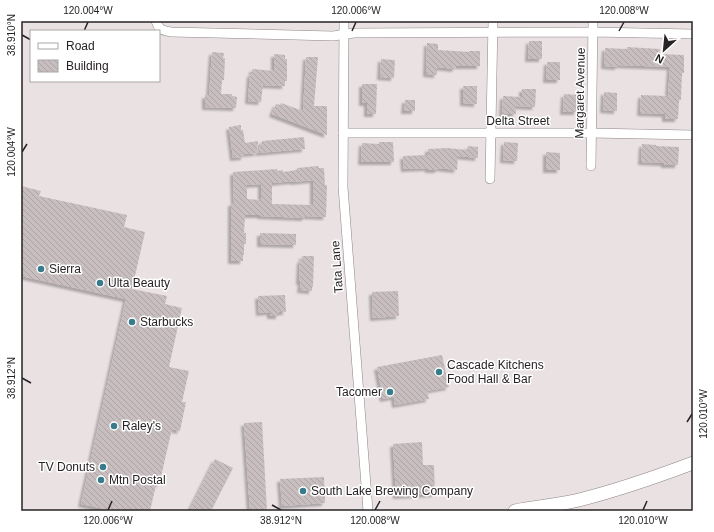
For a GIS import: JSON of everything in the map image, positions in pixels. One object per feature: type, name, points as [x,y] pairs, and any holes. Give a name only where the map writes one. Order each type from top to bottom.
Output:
[{"type":"main road","points":[[515,511],[599,495],[693,463]]},
{"type":"street","name":"Tata Lane","points":[[344,21],[343,187],[368,511]]},
{"type":"street","points":[[490,179],[493,21]]},
{"type":"street","name":"Margaret Avenue","points":[[591,166],[593,21]]},
{"type":"street","points":[[157,24],[163,30],[171,32],[333,36],[354,33],[493,32],[693,34]]},
{"type":"street","name":"Delta Street","points":[[343,133],[591,133],[693,135]]},
{"type":"building","points":[[529,41],[542,41],[542,59],[528,59]]},
{"type":"building","points":[[427,43],[438,44],[438,50],[469,52],[480,51],[480,66],[456,66],[455,69],[437,67],[437,75],[426,74]]},
{"type":"building","points":[[627,47],[660,49],[659,54],[684,55],[684,73],[682,73],[681,100],[679,100],[678,119],[665,119],[665,114],[640,113],[641,95],[668,96],[670,67],[618,65],[618,67],[604,66],[605,48],[627,49]]},
{"type":"building","points":[[212,52],[224,53],[224,80],[222,80],[221,94],[232,94],[232,96],[237,97],[236,108],[205,107],[205,95],[209,96]]},
{"type":"building","points":[[274,54],[285,55],[285,59],[287,59],[287,81],[285,81],[285,86],[263,85],[261,102],[248,101],[250,74],[252,74],[252,69],[274,71]]},
{"type":"building","points":[[306,57],[318,57],[314,106],[327,106],[327,135],[272,114],[276,104],[280,105],[281,103],[303,111]]},
{"type":"building","points":[[381,59],[395,60],[394,78],[380,77]]},
{"type":"building","points":[[547,62],[560,62],[560,80],[546,80]]},
{"type":"building","points":[[362,84],[377,84],[376,114],[367,114],[367,103],[362,103]]},
{"type":"building","points":[[463,86],[477,86],[477,104],[463,103]]},
{"type":"building","points":[[522,89],[536,89],[535,107],[516,106],[516,114],[502,114],[503,96],[522,97]]},
{"type":"building","points":[[604,92],[617,93],[617,111],[603,110]]},
{"type":"building","points":[[564,94],[578,95],[577,112],[563,112]]},
{"type":"building","points":[[405,100],[415,100],[415,111],[404,111]]},
{"type":"building","points":[[241,125],[245,143],[258,141],[257,153],[244,154],[244,157],[233,158],[229,127]]},
{"type":"building","points":[[304,137],[305,149],[258,153],[262,141]]},
{"type":"building","points":[[379,142],[393,142],[394,162],[361,162],[362,143],[379,144]]},
{"type":"building","points":[[504,142],[518,143],[517,161],[503,160]]},
{"type":"building","points":[[642,144],[679,147],[678,165],[641,162]]},
{"type":"building","points":[[468,146],[478,147],[478,158],[458,156],[457,170],[438,168],[438,170],[428,170],[428,168],[404,169],[403,156],[428,155],[428,149],[447,148],[467,150]]},
{"type":"building","points":[[546,152],[560,153],[560,170],[546,170]]},
{"type":"building","points":[[318,166],[319,168],[324,168],[325,185],[327,185],[326,217],[305,216],[305,218],[246,215],[244,233],[246,233],[246,244],[244,244],[243,261],[231,261],[231,203],[234,203],[233,172],[277,169],[278,171],[283,170],[283,172],[297,170],[297,168]],"holes":[[[313,180],[313,205],[272,204],[272,183]],[[261,184],[261,200],[247,199],[247,185]]]},
{"type":"building","points":[[21,186],[41,191],[39,196],[127,215],[124,227],[145,232],[132,289],[167,296],[165,304],[182,308],[169,367],[189,371],[182,402],[186,402],[180,431],[172,429],[159,485],[156,485],[150,511],[114,511],[81,504],[126,299],[21,276]]},
{"type":"building","points":[[260,233],[296,234],[296,245],[260,244]]},
{"type":"building","points":[[302,256],[314,256],[312,291],[300,290],[300,260],[302,260]]},
{"type":"building","points":[[398,291],[399,316],[373,318],[372,292]]},
{"type":"building","points":[[285,295],[286,312],[279,312],[279,316],[270,316],[270,312],[259,313],[258,296]]},
{"type":"building","points":[[442,355],[449,387],[427,391],[429,399],[395,405],[394,397],[383,399],[377,367]]},
{"type":"building","points":[[262,422],[267,511],[250,511],[244,423]]},
{"type":"building","points":[[422,442],[423,465],[434,465],[435,494],[396,496],[393,444]]},
{"type":"building","points":[[215,459],[233,468],[211,511],[194,511],[190,509]]},
{"type":"building","name":"South Lake Brewing Company","points":[[324,477],[325,503],[282,506],[280,479]]},
{"type":"place","name":"Sierra","points":[[41,269]]},
{"type":"place","name":"Ulta Beauty","points":[[100,283]]},
{"type":"place","name":"Starbucks","points":[[132,322]]},
{"type":"place","name":"Cascade Kitchens Food Hall & Bar","points":[[439,372]]},
{"type":"place","name":"Tacomer","points":[[390,392]]},
{"type":"place","name":"Raley's","points":[[114,426]]},
{"type":"place","name":"TV Donuts","points":[[103,467]]},
{"type":"place","name":"Mtn Postal","points":[[101,480]]},
{"type":"place","name":"South Lake Brewing Company","points":[[303,491]]}]
